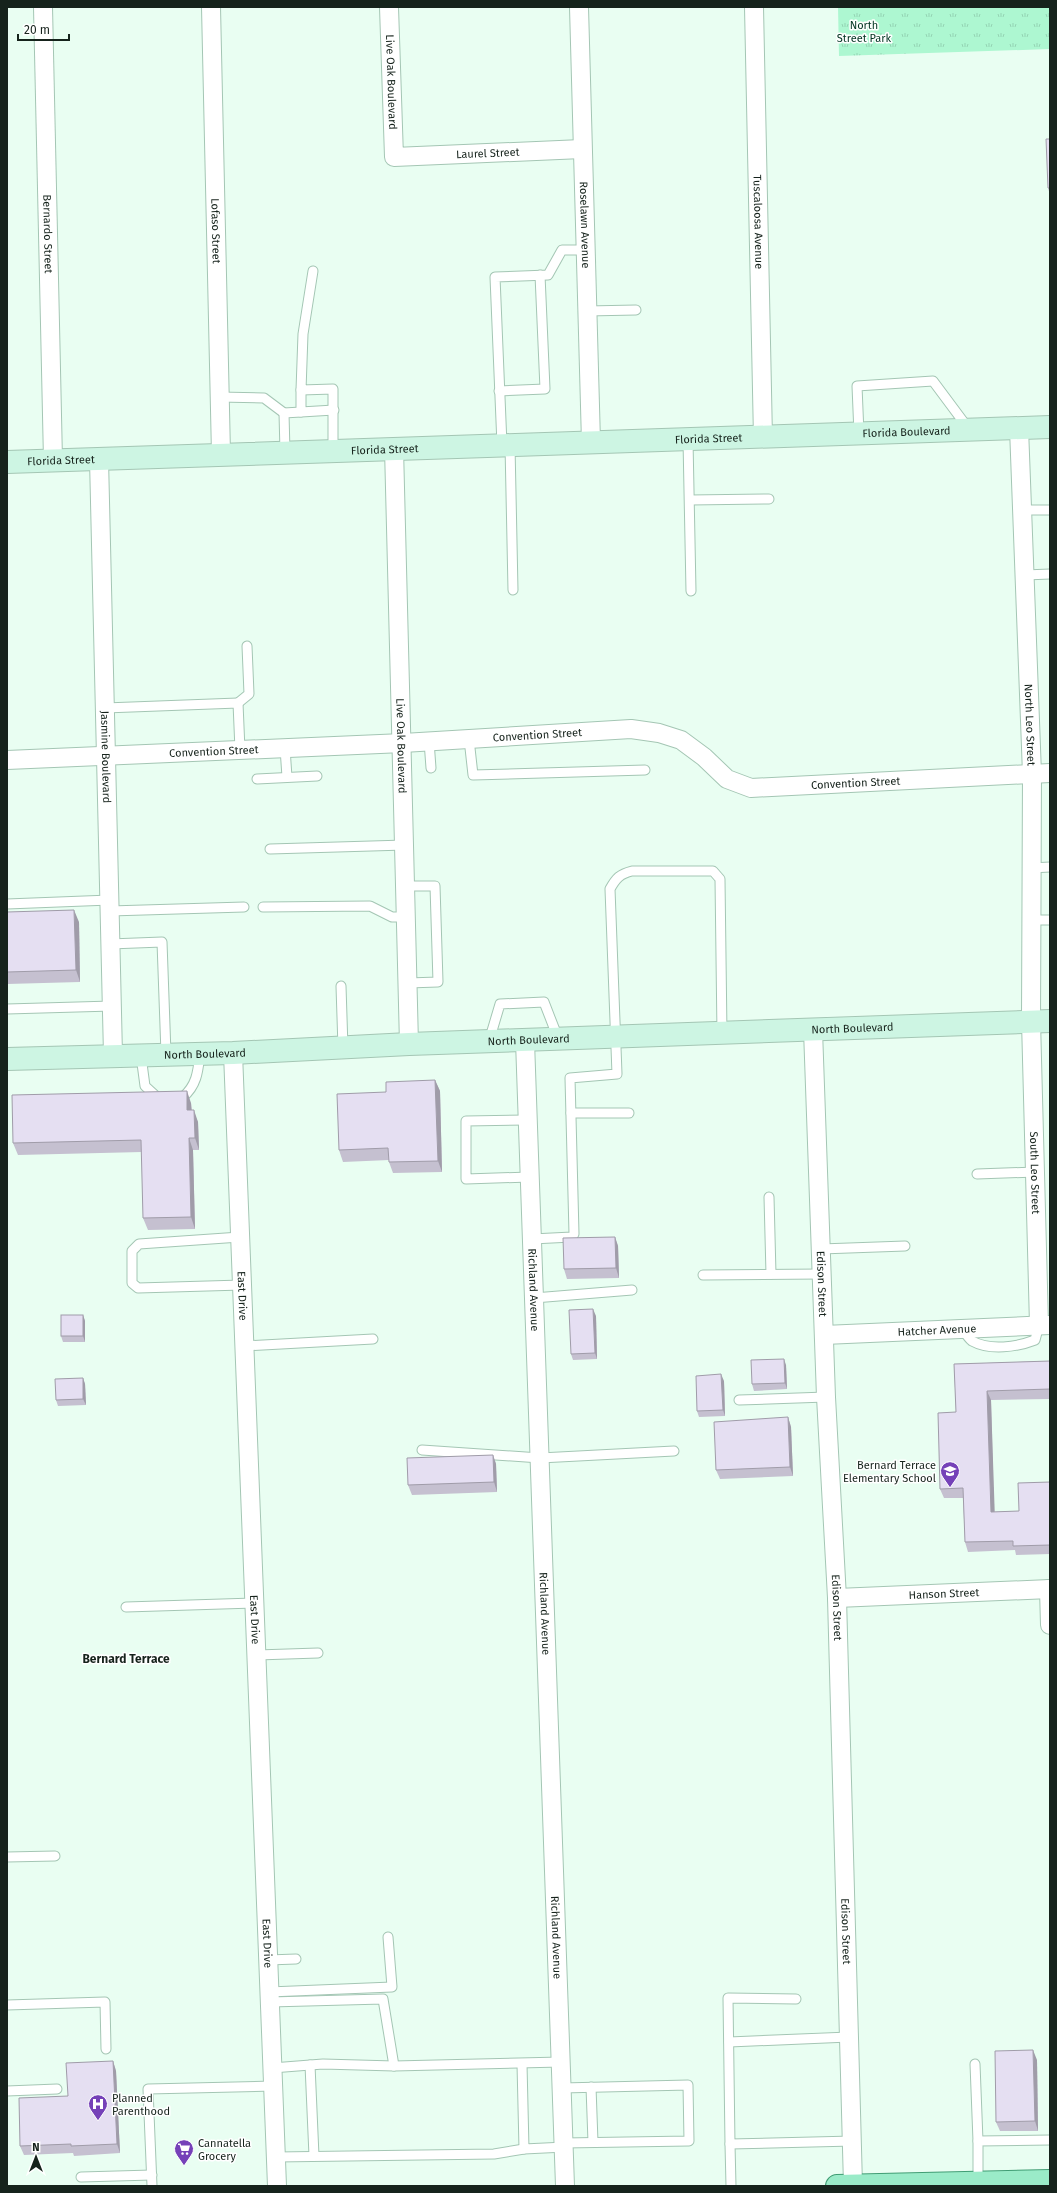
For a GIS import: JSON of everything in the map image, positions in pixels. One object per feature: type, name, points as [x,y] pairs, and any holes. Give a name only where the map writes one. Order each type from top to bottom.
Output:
[{"type":"main road","name":"Florida Boulevard","points":[[763,438],[1050,427]]},
{"type":"main road","name":"Florida Street","points":[[7,462],[394,448],[763,438]]},
{"type":"main road","name":"North Boulevard","points":[[7,1059],[141,1054],[233,1053],[409,1044],[616,1038],[1041,1021]]},
{"type":"main road","points":[[837,2186],[1050,2181]]},
{"type":"street","name":"Bernardo Street","points":[[43,7],[53,460]]},
{"type":"street","name":"Lofaso Street","points":[[211,7],[221,454]]},
{"type":"street","name":"Live Oak Boulevard","points":[[389,7],[394,157]]},
{"type":"street","name":"Roselawn Avenue","points":[[579,7],[591,442]]},
{"type":"street","name":"Tuscaloosa Avenue","points":[[754,7],[763,438]]},
{"type":"street","name":"Laurel Street","points":[[394,157],[582,149]]},
{"type":"street","name":"North Leo Street","points":[[1019,428],[1032,774],[1031,920],[1041,1021]]},
{"type":"street","name":"Live Oak Boulevard","points":[[394,448],[403,743],[409,1044]]},
{"type":"street","name":"Jasmine Boulevard","points":[[99,458],[113,1055]]},
{"type":"street","name":"Convention Street","points":[[7,760],[403,743],[631,729],[660,733],[681,740],[704,757],[727,779],[752,788],[1050,773]]},
{"type":"street","name":"South Leo Street","points":[[1041,1021],[1035,1172],[1045,1325]]},
{"type":"street","name":"Edison Street","points":[[814,1030],[826,1397],[837,1598],[854,2186]]},
{"type":"street","name":"Richland Avenue","points":[[524,1041],[565,2186]]},
{"type":"street","name":"East Drive","points":[[233,1053],[277,2186]]},
{"type":"street","name":"Hatcher Avenue","points":[[824,1335],[1045,1325]]},
{"type":"street","name":"Hanson Street","points":[[837,1598],[1050,1589]]},
{"type":"street","points":[[1050,1589],[1050,1625]]},
{"type":"lane","points":[[513,590],[506,445],[499,391],[495,277],[548,275],[562,250],[585,250]]},
{"type":"lane","points":[[301,412],[303,334],[313,271]]},
{"type":"lane","points":[[499,391],[545,389],[540,276]]},
{"type":"lane","points":[[587,311],[636,310]]},
{"type":"lane","points":[[859,434],[857,386],[933,381],[970,430]]},
{"type":"lane","points":[[301,390],[333,389],[333,450]]},
{"type":"lane","points":[[219,397],[264,398],[284,414],[334,410]]},
{"type":"lane","points":[[284,414],[285,452]]},
{"type":"lane","points":[[688,440],[691,591]]},
{"type":"lane","points":[[690,500],[769,499]]},
{"type":"lane","points":[[1023,510],[1050,510]]},
{"type":"lane","points":[[1025,575],[1050,574]]},
{"type":"lane","points":[[105,708],[238,703],[249,694],[247,646]]},
{"type":"lane","points":[[238,703],[240,750]]},
{"type":"lane","points":[[469,739],[473,775],[645,770]]},
{"type":"lane","points":[[429,741],[431,768]]},
{"type":"lane","points":[[285,748],[287,777]]},
{"type":"lane","points":[[257,779],[317,776]]},
{"type":"lane","points":[[270,849],[405,845]]},
{"type":"lane","points":[[1031,868],[1050,867]]},
{"type":"lane","points":[[532,1239],[572,1237],[574,1234],[570,1078],[616,1074],[610,889],[616,878],[622,873],[632,871],[702,869],[713,871],[720,879],[722,1034]]},
{"type":"lane","points":[[406,886],[435,886],[438,982],[408,983]]},
{"type":"lane","points":[[7,904],[244,907]]},
{"type":"lane","points":[[263,907],[370,906],[392,917],[406,917]]},
{"type":"lane","points":[[1031,920],[1050,920]]},
{"type":"lane","points":[[110,944],[162,942],[166,1054]]},
{"type":"lane","points":[[342,986],[343,1048]]},
{"type":"lane","points":[[489,1042],[500,1004],[544,1002],[558,1040]]},
{"type":"lane","points":[[7,1010],[112,1006]]},
{"type":"lane","points":[[183,1097],[191,1090],[196,1080],[200,1053]]},
{"type":"lane","points":[[141,1054],[145,1086],[157,1097],[161,1098]]},
{"type":"lane","points":[[571,1113],[630,1113]]},
{"type":"lane","points":[[528,1120],[466,1121],[466,1179],[529,1176]]},
{"type":"lane","points":[[977,1174],[1035,1172]]},
{"type":"lane","points":[[769,1197],[770,1274]]},
{"type":"lane","points":[[240,1237],[139,1244],[132,1251],[132,1283],[138,1288],[242,1285]]},
{"type":"lane","points":[[821,1249],[905,1246]]},
{"type":"lane","points":[[703,1275],[822,1274]]},
{"type":"lane","points":[[534,1298],[632,1290]]},
{"type":"lane","points":[[244,1346],[373,1339]]},
{"type":"lane","points":[[738,1400],[826,1397]]},
{"type":"lane","points":[[422,1450],[540,1458],[674,1451]]},
{"type":"lane","points":[[126,1607],[254,1603]]},
{"type":"lane","points":[[257,1655],[318,1653]]},
{"type":"lane","points":[[7,1857],[55,1856]]},
{"type":"lane","points":[[270,1997],[392,1987],[388,1937]]},
{"type":"lane","points":[[268,1960],[296,1959]]},
{"type":"lane","points":[[270,1997],[383,1999],[394,2066]]},
{"type":"lane","points":[[731,2186],[728,1998],[796,1999]]},
{"type":"lane","points":[[7,2005],[105,2002],[106,2049]]},
{"type":"lane","points":[[728,2042],[849,2037]]},
{"type":"lane","points":[[272,2068],[310,2065],[394,2066],[561,2062]]},
{"type":"lane","points":[[522,2064],[524,2149]]},
{"type":"lane","points":[[970,2184],[978,2141],[975,2064]]},
{"type":"lane","points":[[310,2065],[314,2156]]},
{"type":"lane","points":[[276,2157],[494,2154],[524,2149],[593,2142],[690,2141],[688,2085],[562,2088]]},
{"type":"lane","points":[[152,2186],[148,2089],[273,2086]]},
{"type":"lane","points":[[591,2088],[593,2142]]},
{"type":"lane","points":[[7,2091],[57,2089]]},
{"type":"lane","points":[[978,2141],[1050,2140]]},
{"type":"lane","points":[[730,2144],[853,2141]]},
{"type":"lane","points":[[81,2177],[152,2174]]},
{"type":"green space","name":"North Street Park","points":[[838,7],[1050,7],[1050,49],[839,56]]},
{"type":"building","points":[[1046,139],[1050,139],[1050,188],[1048,188]]},
{"type":"building","points":[[74,910],[76,970],[7,972],[7,912]]},
{"type":"building","points":[[435,1080],[438,1161],[389,1162],[388,1148],[339,1150],[337,1094],[386,1092],[386,1082]]},
{"type":"building","points":[[187,1091],[187,1110],[194,1110],[195,1138],[189,1138],[191,1217],[143,1218],[141,1140],[13,1143],[12,1095]]},
{"type":"building","points":[[615,1237],[616,1268],[564,1269],[563,1238]]},
{"type":"building","points":[[593,1309],[595,1353],[571,1354],[569,1310]]},
{"type":"building","points":[[61,1315],[83,1315],[83,1336],[61,1336]]},
{"type":"building","points":[[784,1359],[785,1383],[752,1384],[751,1360]]},
{"type":"building","points":[[1050,1361],[1050,1389],[987,1391],[991,1512],[1019,1511],[1018,1483],[1050,1482],[1050,1545],[1013,1546],[1013,1541],[965,1542],[963,1488],[940,1489],[938,1413],[956,1412],[954,1364]]},
{"type":"building","points":[[721,1374],[723,1410],[697,1411],[696,1376]]},
{"type":"building","points":[[83,1378],[83,1399],[56,1400],[55,1379]]},
{"type":"building","points":[[788,1417],[790,1467],[716,1470],[714,1422]]},
{"type":"building","points":[[493,1455],[494,1482],[408,1485],[407,1458]]},
{"type":"building","points":[[1033,2050],[1035,2121],[996,2122],[995,2051]]},
{"type":"building","points":[[113,2061],[117,2144],[20,2146],[19,2098],[68,2096],[66,2063]]},
{"type":"place","name":"Bernard Terrace Elementary School","points":[[950,1488]]},
{"type":"place","name":"Planned Parenthood","points":[[98,2121]]},
{"type":"place","name":"Cannatella Grocery","points":[[184,2166]]},
{"type":"district","name":"Bernard Terrace","points":[[126,1659]]}]
